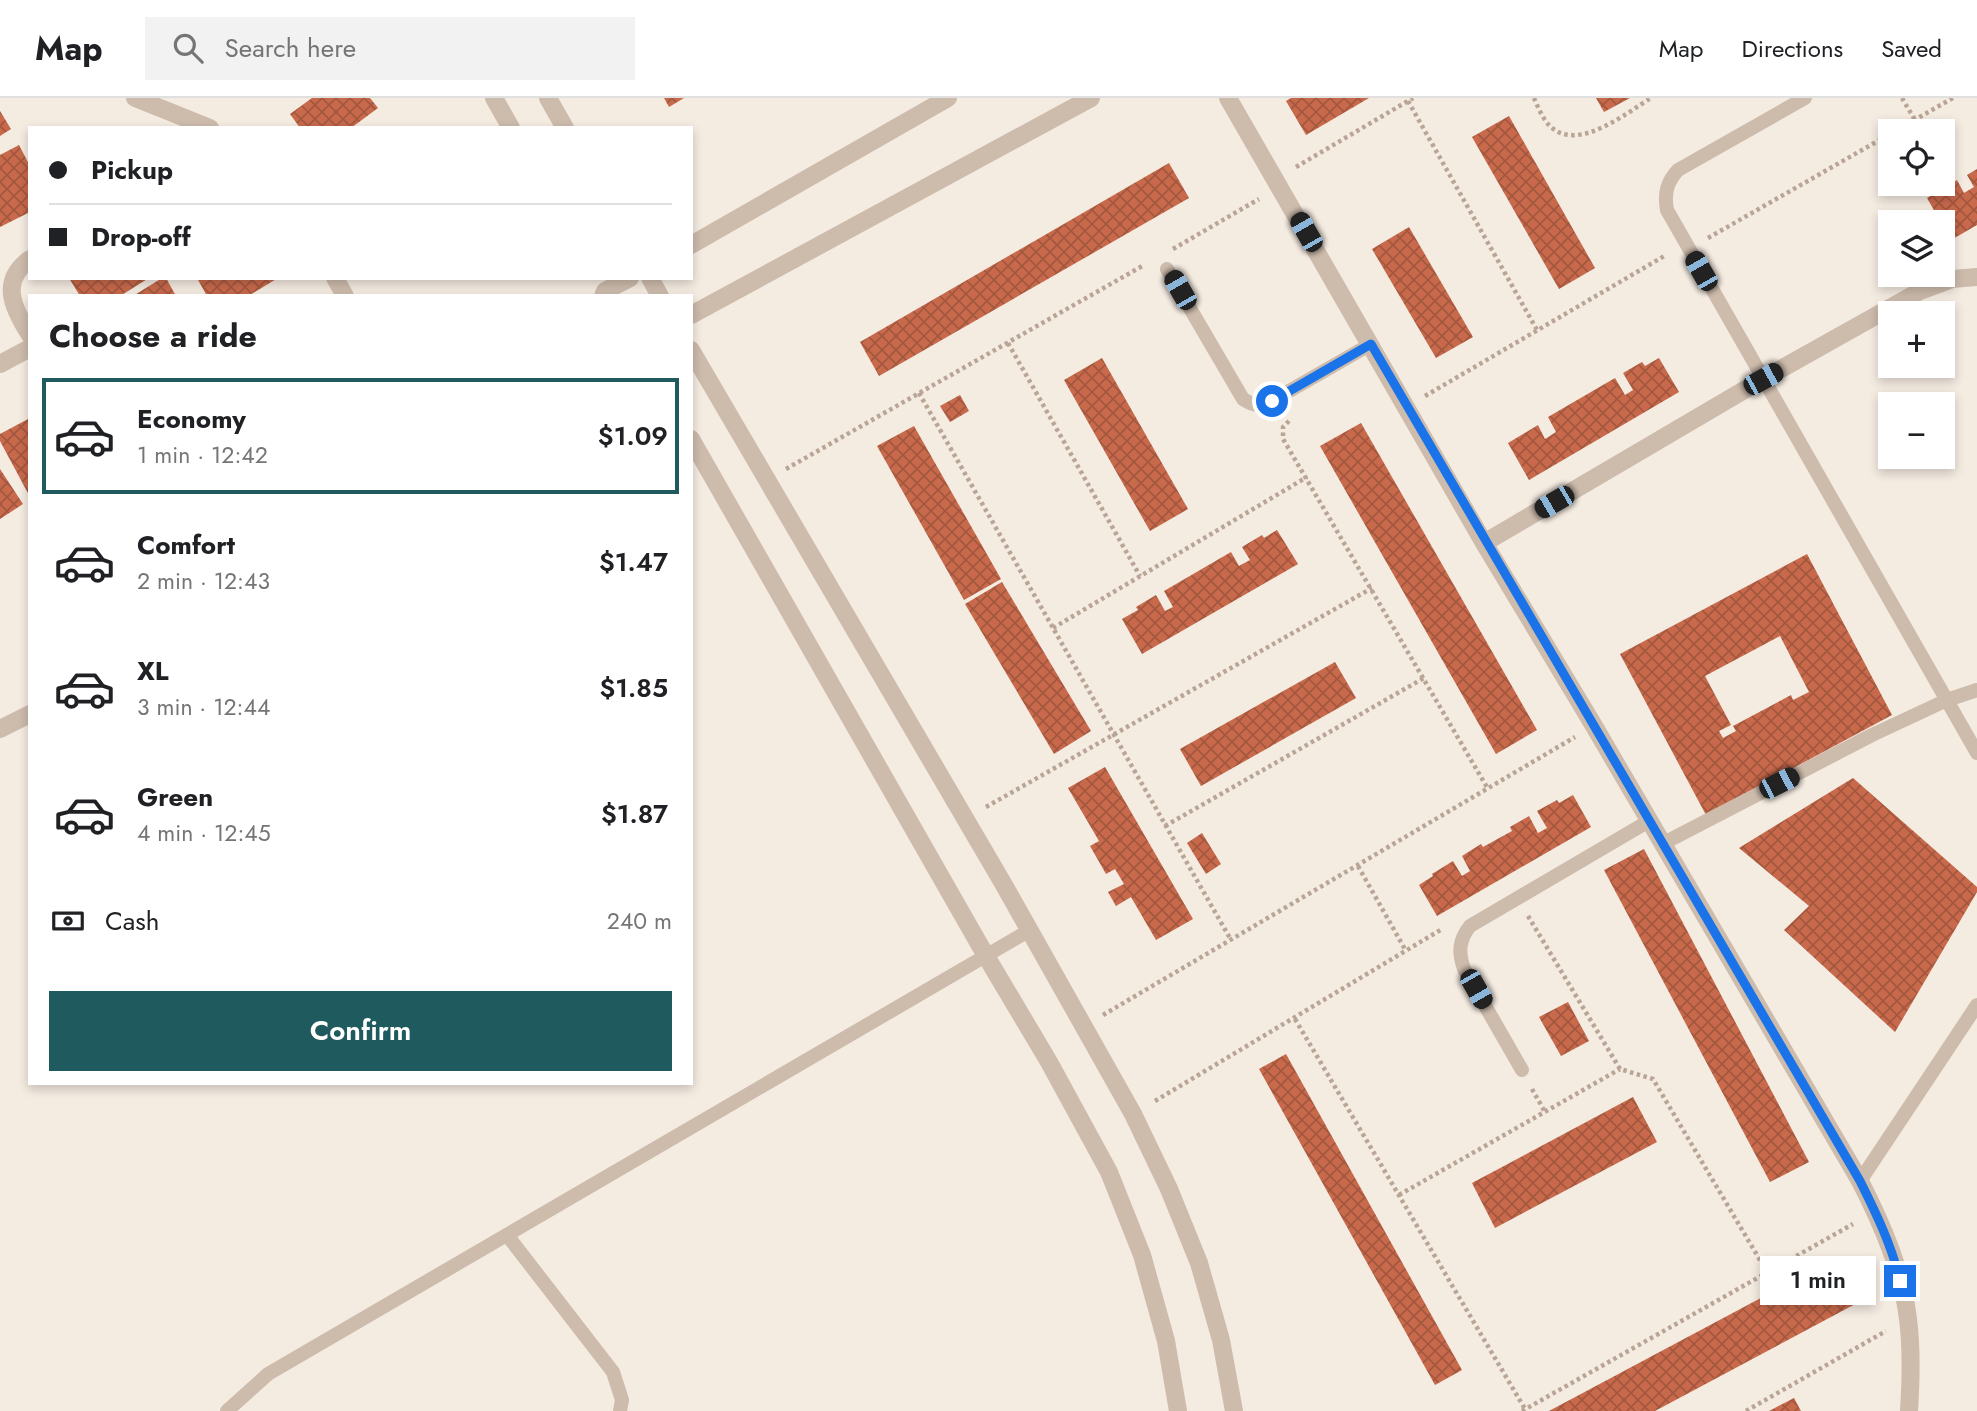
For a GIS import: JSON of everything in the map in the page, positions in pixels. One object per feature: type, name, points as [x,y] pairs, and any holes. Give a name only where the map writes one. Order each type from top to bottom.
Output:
[{"type":"street","points":[[135,98],[205,126]]},
{"type":"street","points":[[494,98],[511,126]]},
{"type":"street","points":[[548,98],[564,126]]},
{"type":"street","points":[[693,244],[948,98]]},
{"type":"street","points":[[693,313],[1091,98]]},
{"type":"street","points":[[1228,98],[1484,543],[1860,1181],[1896,1263],[1908,1318],[1912,1365],[1909,1411]]},
{"type":"street","points":[[28,260],[12,273],[8,293],[10,303],[28,332]]},
{"type":"street","points":[[1484,543],[1763,379],[1920,291],[1952,279],[1977,277]]},
{"type":"street","points":[[604,290],[626,280]]},
{"type":"street","points":[[0,364],[28,349]]},
{"type":"street","points":[[693,354],[1030,930],[1133,1114],[1170,1189],[1199,1263],[1221,1340],[1234,1411]]},
{"type":"street","points":[[693,443],[1049,1062],[1109,1172],[1142,1255],[1166,1341],[1178,1411]]},
{"type":"street","points":[[0,729],[28,715]]},
{"type":"lane","points":[[1805,98],[1678,170],[1671,178],[1665,199],[1667,209],[1977,753]]},
{"type":"lane","points":[[1167,269],[1243,399],[1252,405],[1264,406],[1371,344]]},
{"type":"lane","points":[[1662,844],[1872,735],[1947,700],[1977,690]]},
{"type":"lane","points":[[1522,1070],[1460,958],[1463,935],[1470,926],[1649,821]]},
{"type":"lane","points":[[227,1411],[268,1374],[1030,930]]},
{"type":"lane","points":[[1860,1181],[1977,1005]]},
{"type":"lane","points":[[507,1235],[613,1372],[622,1399],[620,1411]]},
{"type":"path","points":[[1534,98],[1550,126],[1562,133],[1575,135],[1588,134],[1601,128],[1651,98]]},
{"type":"path","points":[[1902,98],[1914,119]]},
{"type":"path","points":[[1917,119],[1953,98]]},
{"type":"path","points":[[1172,249],[1410,99],[1537,330]]},
{"type":"path","points":[[1407,407],[1537,330],[1878,141]]},
{"type":"path","points":[[767,479],[1149,262]]},
{"type":"path","points":[[1008,342],[1140,576]]},
{"type":"path","points":[[919,393],[1231,940]]},
{"type":"path","points":[[1296,417],[1285,423],[1282,435],[1488,789]]},
{"type":"path","points":[[1053,628],[1307,477]]},
{"type":"path","points":[[965,819],[1372,589]]},
{"type":"path","points":[[1165,826],[1424,678]]},
{"type":"path","points":[[1084,1026],[1594,726]]},
{"type":"path","points":[[1359,866],[1406,951]]},
{"type":"path","points":[[1517,898],[1620,1069],[1653,1079],[1767,1272]]},
{"type":"path","points":[[1133,1114],[1453,923]]},
{"type":"path","points":[[1295,1018],[1524,1410],[1875,1211]]},
{"type":"path","points":[[1399,1195],[1620,1069]]},
{"type":"path","points":[[1746,1411],[1908,1318]]},
{"type":"building","points":[[312,98],[370,98],[378,108],[354,126],[299,126],[290,114]]},
{"type":"building","points":[[664,98],[684,98],[669,107]]},
{"type":"building","points":[[1291,98],[1369,98],[1306,135],[1286,101]]},
{"type":"building","points":[[1596,98],[1630,98],[1604,112]]},
{"type":"building","points":[[0,111],[11,129],[0,136]]},
{"type":"building","points":[[1509,116],[1595,268],[1559,289],[1472,137]]},
{"type":"building","points":[[19,145],[28,162],[28,213],[0,227],[0,155]]},
{"type":"building","points":[[1169,163],[1189,198],[879,376],[860,342]]},
{"type":"building","points":[[1977,169],[1977,225],[1955,238],[1955,210],[1934,210],[1927,198],[1955,196],[1957,180],[1964,193],[1974,187],[1967,175]]},
{"type":"building","points":[[1409,227],[1473,337],[1436,358],[1372,249]]},
{"type":"building","points":[[70,280],[146,280],[123,294],[79,294]]},
{"type":"building","points":[[159,280],[167,280],[175,294],[136,294]]},
{"type":"building","points":[[198,280],[275,280],[251,294],[206,294]]},
{"type":"building","points":[[1102,358],[1188,509],[1150,531],[1064,380]]},
{"type":"building","points":[[1659,358],[1679,392],[1529,480],[1508,443],[1538,425],[1545,439],[1556,432],[1548,417],[1615,378],[1625,395],[1633,390],[1623,373],[1642,362],[1645,366]]},
{"type":"building","points":[[960,395],[969,411],[950,422],[940,406]]},
{"type":"building","points":[[28,419],[28,493],[0,441],[0,434]]},
{"type":"building","points":[[1361,423],[1537,730],[1496,754],[1320,446]]},
{"type":"building","points":[[914,426],[1001,579],[964,600],[877,446]]},
{"type":"building","points":[[0,469],[23,504],[0,519]]},
{"type":"building","points":[[1277,530],[1298,564],[1142,654],[1122,619],[1156,595],[1165,611],[1173,607],[1164,591],[1231,552],[1239,566],[1250,560],[1242,547]]},
{"type":"building","points":[[1807,554],[1892,715],[1706,815],[1620,654]],"holes":[[[1780,636],[1809,692],[1793,700],[1791,695],[1733,726],[1736,731],[1723,738],[1719,731],[1731,725],[1705,676]]]},
{"type":"building","points":[[1002,582],[1091,731],[1054,754],[965,604]]},
{"type":"building","points":[[1335,662],[1356,698],[1201,786],[1180,749]]},
{"type":"building","points":[[1105,767],[1193,919],[1156,940],[1131,897],[1116,906],[1108,892],[1124,884],[1115,869],[1106,874],[1090,846],[1099,841],[1068,788]]},
{"type":"building","points":[[1853,778],[1977,887],[1977,892],[1895,1032],[1784,930],[1809,906],[1739,848]]},
{"type":"building","points":[[1573,795],[1591,827],[1437,916],[1419,885],[1453,861],[1462,876],[1470,871],[1462,856],[1481,844],[1483,847],[1512,831],[1510,827],[1529,816],[1538,833],[1547,828],[1537,811]]},
{"type":"building","points":[[1202,833],[1221,864],[1206,874],[1187,843]]},
{"type":"building","points":[[1644,849],[1809,1162],[1770,1182],[1604,870]]},
{"type":"building","points":[[1568,1002],[1589,1041],[1561,1056],[1539,1017]]},
{"type":"building","points":[[1286,1054],[1462,1370],[1435,1385],[1259,1069]]},
{"type":"building","points":[[1633,1097],[1657,1142],[1495,1228],[1472,1183]]},
{"type":"building","points":[[1836,1258],[1859,1302],[1655,1411],[1549,1411]]},
{"type":"building","points":[[1794,1398],[1801,1411],[1769,1411]]},
{"type":"route","points":[[1272,401],[1371,344],[1484,543],[1860,1181],[1896,1263],[1900,1281]]}]
